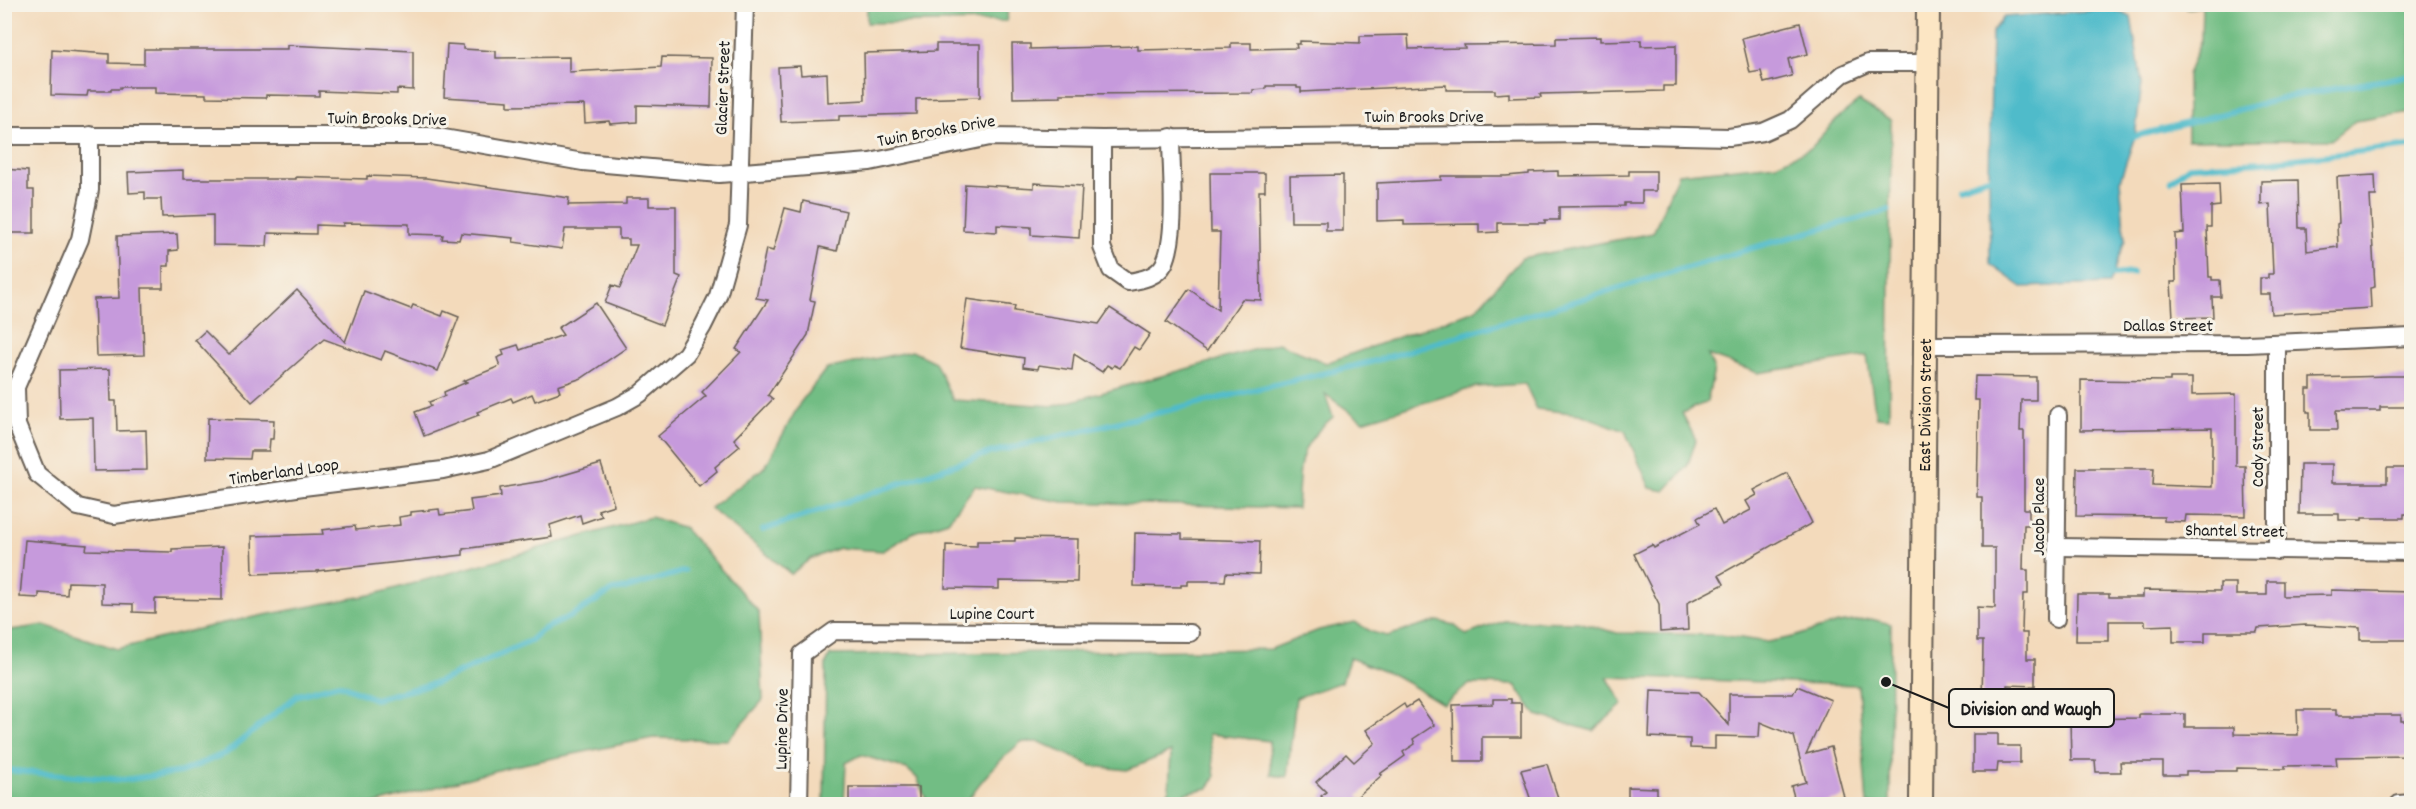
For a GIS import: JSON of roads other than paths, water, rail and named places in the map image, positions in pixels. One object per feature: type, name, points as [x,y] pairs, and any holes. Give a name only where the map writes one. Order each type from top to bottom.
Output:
[{"type":"street","name":"Glacier Street","points":[[738,173],[745,4]]},
{"type":"street","name":"East Division Street","points":[[1921,804],[1928,4]]},
{"type":"street","name":"Twin Brooks Drive","points":[[4,136],[432,136],[583,162],[719,174],[870,162],[990,137],[1102,140],[1171,137],[1582,134],[1729,137],[1763,132],[1790,120],[1843,74],[1868,63],[1928,63]]},
{"type":"street","name":"Timberland Loop","points":[[90,135],[90,190],[80,239],[16,387],[17,425],[37,474],[78,507],[114,515],[303,487],[443,470],[489,460],[640,394],[686,354],[718,296],[738,225],[738,173]]},
{"type":"street","points":[[1102,140],[1102,248],[1111,270],[1128,282],[1146,280],[1163,266],[1171,242],[1171,137]]},
{"type":"street","name":"Dallas Street","points":[[1924,345],[2277,343],[2412,337]]},
{"type":"street","name":"Cody Street","points":[[2277,343],[2277,550]]},
{"type":"street","name":"Jacob Place","points":[[2056,619],[2058,415]]},
{"type":"street","name":"Shantel Street","points":[[2058,547],[2412,552]]},
{"type":"street","name":"Lupine Court","points":[[802,654],[834,632],[1190,633]]},
{"type":"street","name":"Lupine Drive","points":[[799,804],[802,654]]},
{"type":"street","points":[[2399,804],[2412,803]]},
{"type":"water","points":[[2112,9],[2131,17],[2142,84],[2135,136],[2120,180],[2125,240],[2109,284],[2022,287],[1990,264],[1992,32],[2004,17]]},
{"type":"waterway","points":[[2128,138],[2293,96],[2412,75]]},
{"type":"waterway","points":[[2171,181],[2189,166],[2264,162],[2412,146]]},
{"type":"waterway","points":[[1959,187],[1994,176]]},
{"type":"waterway","points":[[763,530],[989,453],[1371,362],[1766,244],[1889,210]]},
{"type":"waterway","points":[[2112,275],[2133,273]]},
{"type":"waterway","points":[[4,770],[123,780],[181,772],[226,753],[298,695],[339,684],[375,699],[436,683],[530,641],[542,630],[573,615],[613,590],[628,588],[685,571]]},
{"type":"place","name":"Division and Waugh","points":[[1886,682]]}]
